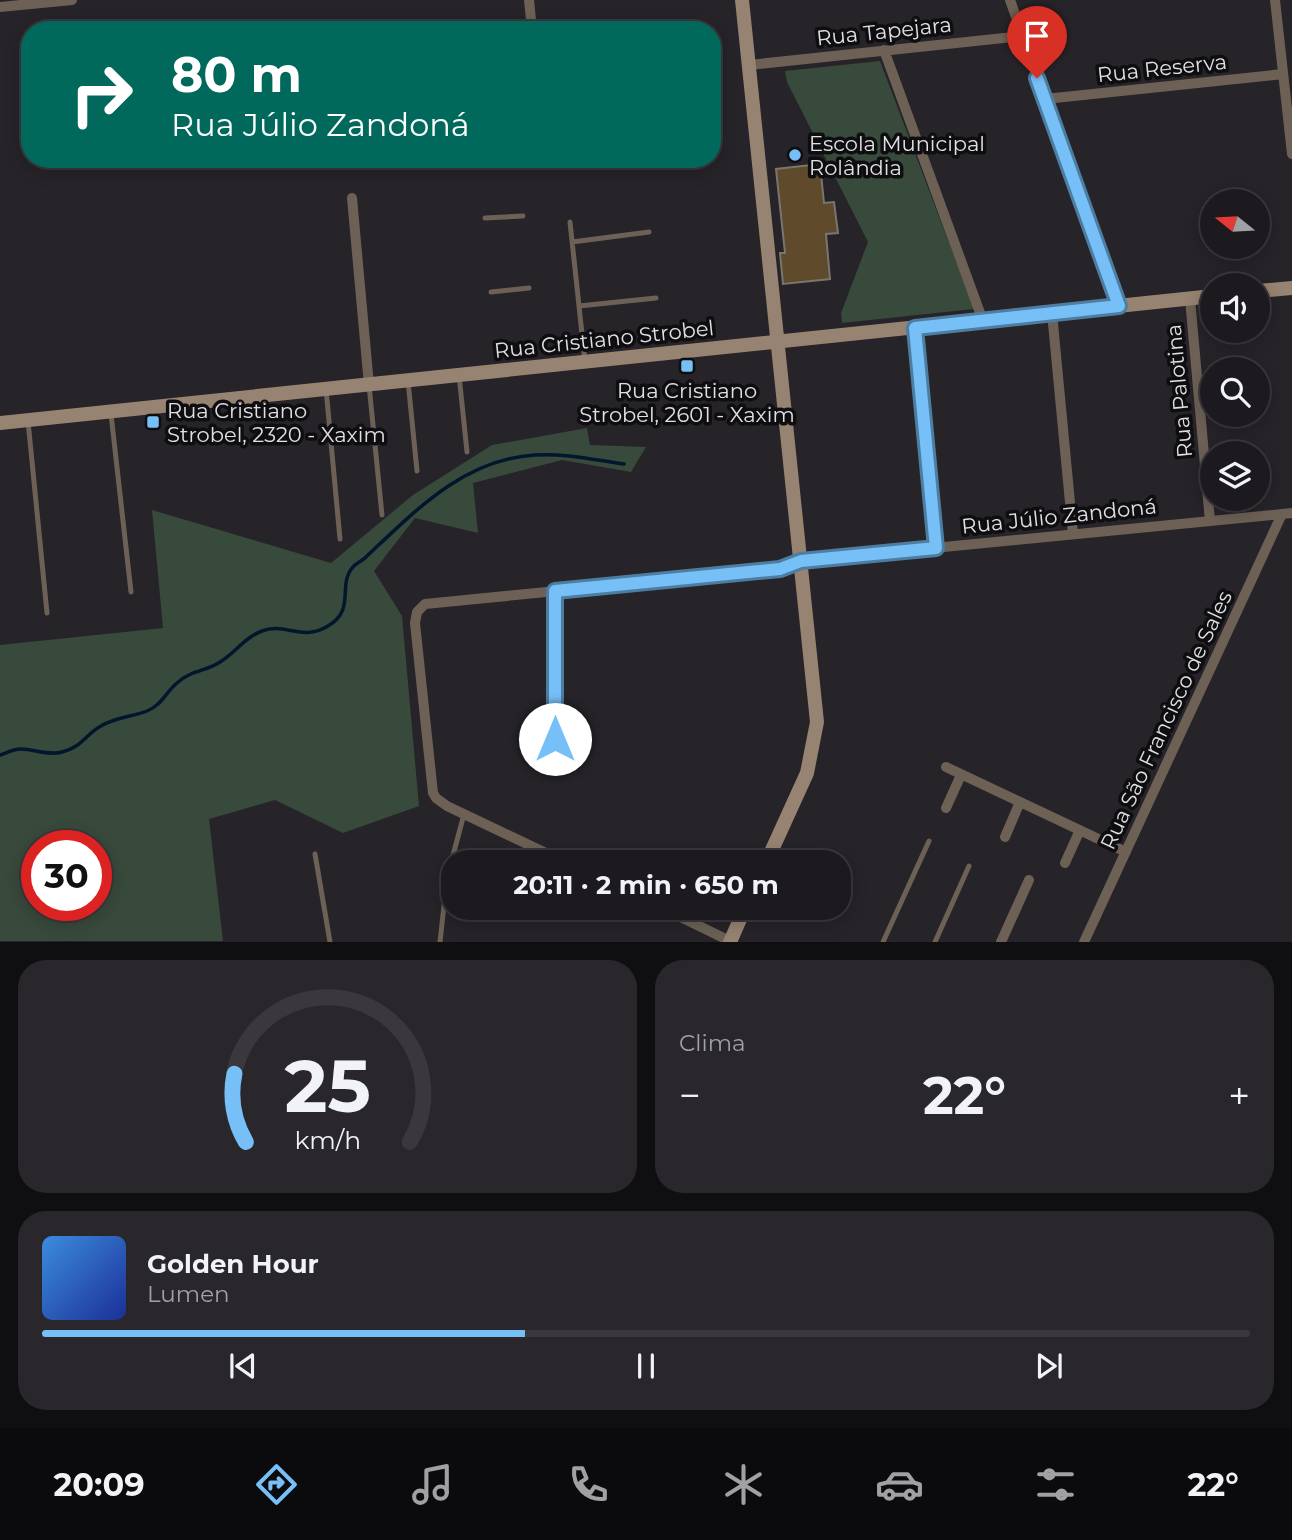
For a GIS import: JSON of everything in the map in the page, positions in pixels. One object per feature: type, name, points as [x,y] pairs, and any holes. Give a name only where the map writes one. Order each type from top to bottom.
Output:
[{"type":"main road","points":[[742,0],[816,706],[815,739],[807,773],[772,850]]},
{"type":"main road","points":[[1270,291],[1292,288]]},
{"type":"main road","name":"Rua Cristiano Strobel","points":[[0,423],[1200,298]]},
{"type":"main road","points":[[731,941],[740,920]]},
{"type":"street","points":[[0,8],[72,0]]},
{"type":"street","points":[[528,0],[531,21]]},
{"type":"street","points":[[1010,0],[1119,306]]},
{"type":"street","points":[[1275,0],[1292,154]]},
{"type":"street","name":"Rua Tapejara","points":[[749,65],[1023,36]]},
{"type":"street","points":[[884,50],[983,321]]},
{"type":"street","name":"Rua Reserva","points":[[1045,99],[1283,74]]},
{"type":"street","points":[[352,198],[369,385]]},
{"type":"street","name":"Rua Palotina","points":[[1190,299],[1210,521]]},
{"type":"street","points":[[1052,313],[1073,534]]},
{"type":"street","points":[[915,328],[936,548]]},
{"type":"street","name":"Rua Júlio Zandoná","points":[[464,814],[441,803],[433,793],[415,623],[421,607],[429,603],[780,569],[801,561],[1287,514]]},
{"type":"street","name":"Rua São Francisco de Sales","points":[[1084,942],[1287,514]]},
{"type":"street","points":[[555,591],[555,739]]},
{"type":"street","points":[[946,767],[1126,852]]},
{"type":"street","points":[[946,808],[961,775]]},
{"type":"street","points":[[1005,837],[1020,802]]},
{"type":"street","points":[[464,814],[540,850]]},
{"type":"street","points":[[1065,863],[1080,830]]},
{"type":"street","points":[[1002,942],[1029,880]]},
{"type":"street","points":[[687,920],[731,941]]},
{"type":"lane","points":[[485,218],[523,216]]},
{"type":"lane","points":[[570,222],[585,362]]},
{"type":"lane","points":[[572,242],[649,232]]},
{"type":"lane","points":[[491,292],[529,288]]},
{"type":"lane","points":[[579,306],[656,298]]},
{"type":"lane","points":[[459,375],[467,452]]},
{"type":"lane","points":[[408,381],[417,471]]},
{"type":"lane","points":[[369,385],[382,515]]},
{"type":"lane","points":[[327,389],[340,539]]},
{"type":"lane","points":[[111,411],[131,592]]},
{"type":"lane","points":[[28,420],[47,613]]},
{"type":"lane","points":[[440,942],[447,878],[464,814]]},
{"type":"lane","points":[[883,942],[929,841]]},
{"type":"lane","points":[[315,854],[330,942]]},
{"type":"lane","points":[[934,942],[970,866]]},
{"type":"green space","points":[[880,61],[974,309],[842,323],[841,313],[868,242],[787,82],[785,71]]},
{"type":"green space","points":[[587,428],[590,445],[646,447],[631,472],[562,460],[473,483],[478,533],[415,518],[374,571],[402,616],[419,806],[343,833],[275,800],[209,819],[223,941],[0,941],[0,645],[163,628],[152,510],[331,563],[413,495],[492,445]]},
{"type":"building","points":[[820,164],[824,203],[834,202],[838,233],[826,234],[830,279],[783,284],[780,253],[785,253],[776,169]]},
{"type":"waterway","points":[[0,755],[18,749],[52,753],[69,750],[107,723],[152,708],[183,678],[220,662],[262,631],[278,629],[310,632],[328,626],[342,612],[346,581],[354,566],[442,490],[486,466],[535,455],[580,457],[624,464]]},
{"type":"place","name":"Escola Municipal Rolândia","points":[[795,155]]},
{"type":"place","name":"Rua Cristiano Strobel, 2601 - Xaxim","points":[[687,366]]},
{"type":"place","name":"Rua Cristiano Strobel, 2320 - Xaxim","points":[[153,422]]},
{"type":"route","points":[[555,739],[555,591],[780,569],[801,561],[936,548],[915,328],[1119,306],[1037,78]]}]
